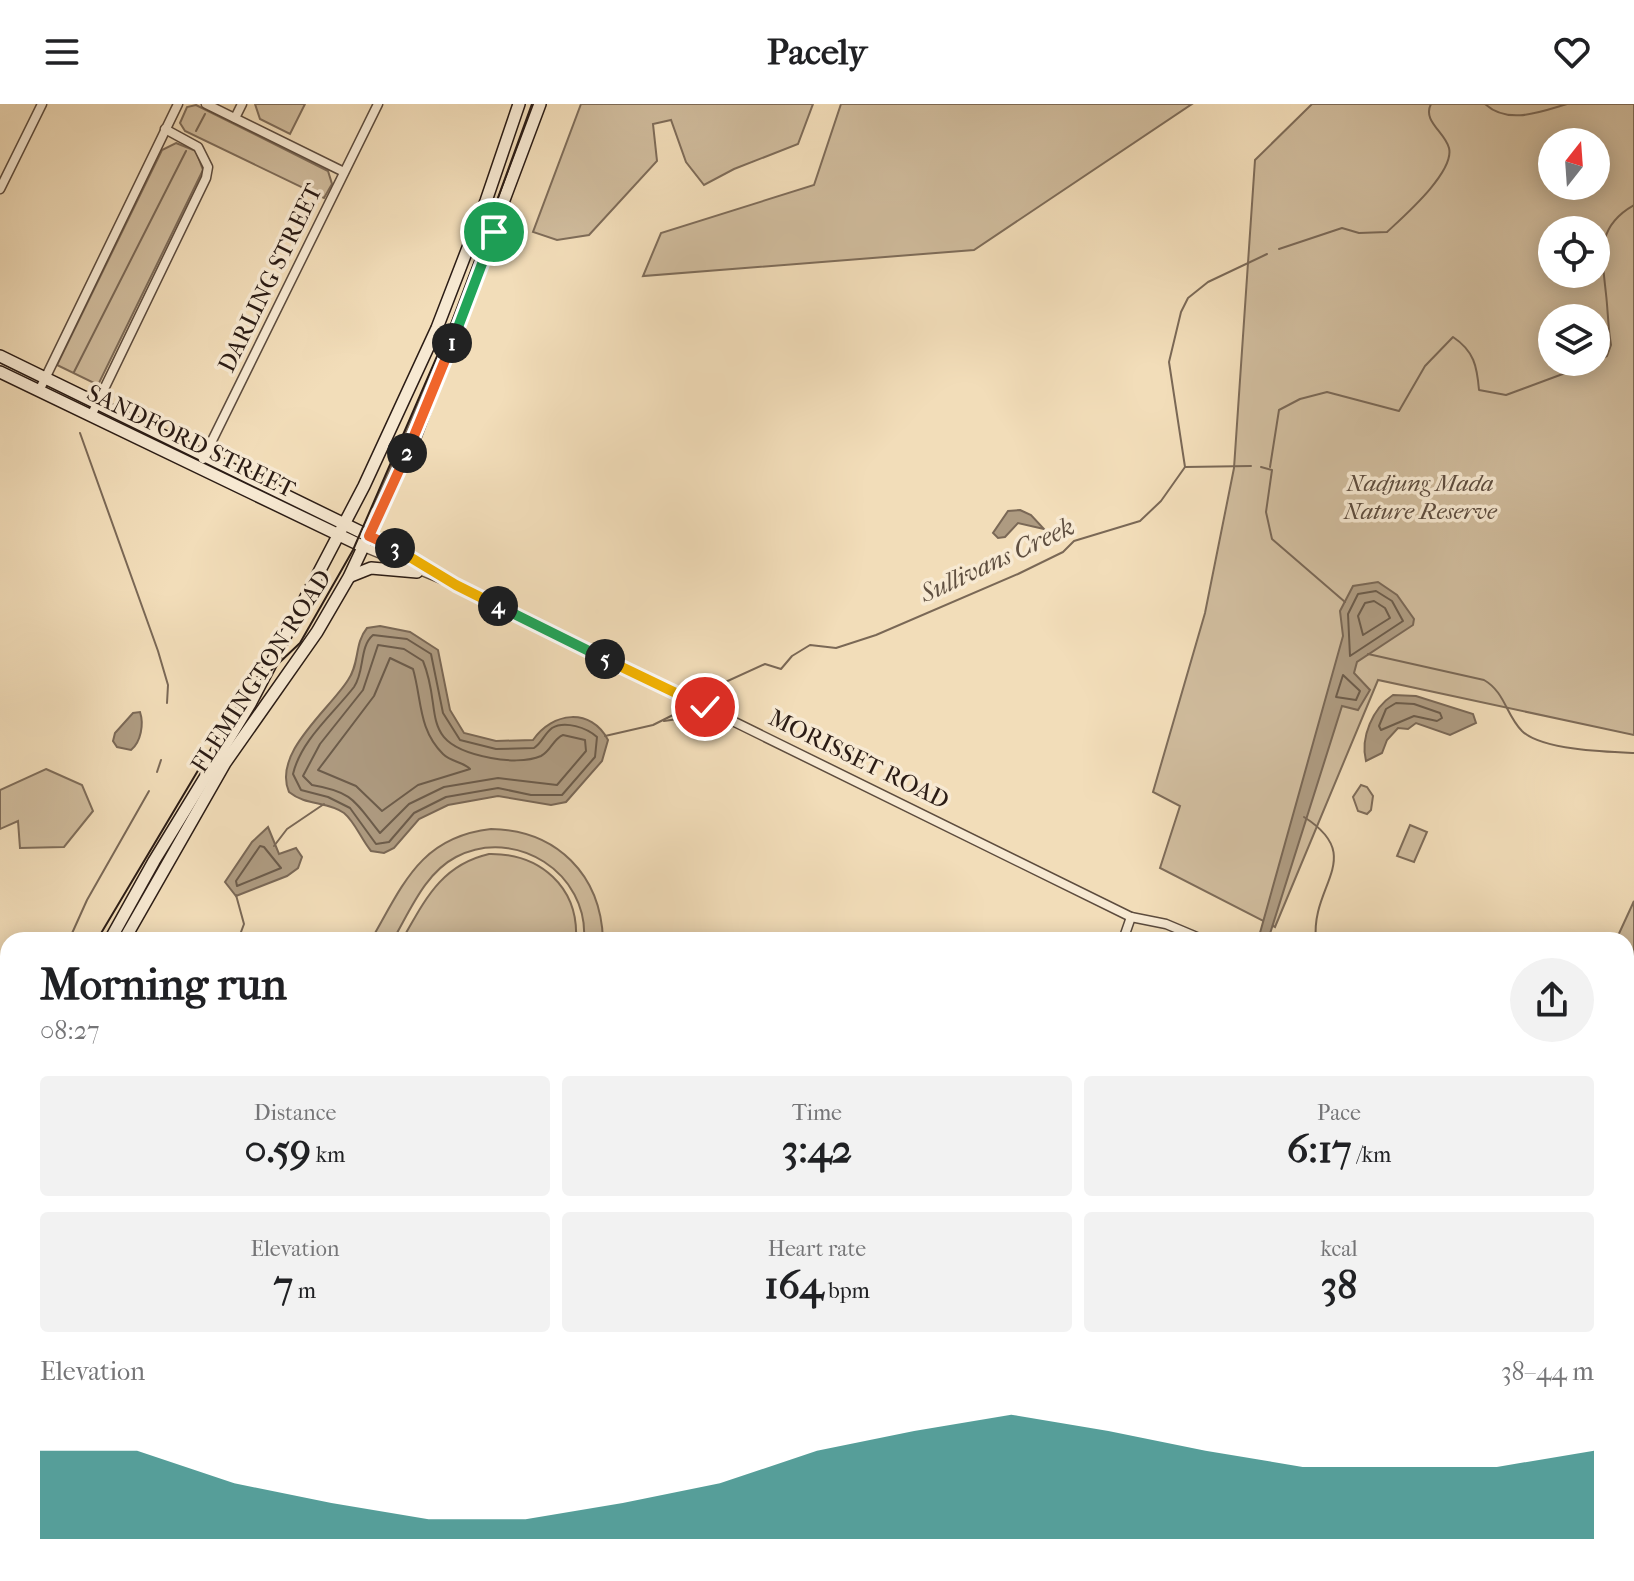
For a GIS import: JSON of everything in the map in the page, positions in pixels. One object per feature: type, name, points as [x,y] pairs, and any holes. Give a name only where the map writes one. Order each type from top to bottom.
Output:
[{"type":"main road","name":"FLEMINGTON ROAD","points":[[114,932],[250,704],[340,530],[437,328],[519,104]]},
{"type":"main road","name":"FLEMINGTON ROAD","points":[[129,932],[225,763],[317,632],[349,577],[415,437],[540,104]]},
{"type":"main road","name":"SANDFORD STREET","points":[[0,356],[204,457],[340,530]]},
{"type":"main road","name":"SANDFORD STREET","points":[[0,372],[198,469],[366,542]]},
{"type":"main road","points":[[349,577],[371,568],[417,572]]},
{"type":"street","points":[[0,189],[42,104]]},
{"type":"street","points":[[39,391],[178,104]]},
{"type":"street","points":[[206,104],[344,172]]},
{"type":"street","points":[[235,118],[242,104]]},
{"type":"street","name":"DARLING STREET","points":[[198,469],[378,104]]},
{"type":"street","points":[[91,416],[206,178],[208,167],[198,147],[165,129]]},
{"type":"street","name":"MORISSET ROAD","points":[[366,542],[417,572],[456,585]]},
{"type":"street","name":"MORISSET ROAD","points":[[366,542],[408,555],[456,585],[1131,917],[1166,924],[1185,932]]},
{"type":"street","points":[[1126,932],[1131,917]]},
{"type":"green space","points":[[255,104],[305,104],[290,134],[260,119]]},
{"type":"green space","points":[[581,104],[813,104],[798,144],[734,169],[704,185],[686,162],[671,120],[653,124],[657,161],[589,235],[557,240],[533,232]]},
{"type":"green space","points":[[841,104],[1192,104],[974,250],[643,276],[661,233],[814,185]]},
{"type":"green space","name":"Nadjung Mada Nature Reserve","points":[[1312,104],[1634,104],[1634,735],[1378,680],[1275,927],[1160,868],[1180,806],[1153,792],[1205,613],[1234,468],[1255,160]]},
{"type":"green space","points":[[196,105],[328,171],[332,184],[324,198],[185,131],[180,123],[187,107]]},
{"type":"green space","points":[[176,143],[196,151],[203,170],[98,385],[57,365],[162,150]]},
{"type":"green space","points":[[440,355],[421,407],[372,508]]},
{"type":"green space","points":[[46,769],[82,785],[93,811],[64,847],[20,848],[18,821],[0,829],[0,790]]},
{"type":"green space","points":[[1361,785],[1367,787],[1373,796],[1371,810],[1367,814],[1358,811],[1353,797]]},
{"type":"green space","points":[[1410,825],[1427,832],[1414,862],[1397,856]]},
{"type":"green space","points":[[491,829],[515,831],[555,847],[571,860],[594,895],[602,932],[583,932],[582,916],[574,894],[561,876],[544,862],[524,852],[502,847],[479,849],[445,864],[419,894],[398,932],[376,932],[416,867],[447,842]]},
{"type":"green space","points":[[489,854],[508,855],[540,867],[563,889],[571,904],[576,932],[407,932],[436,886],[458,866]]},
{"type":"green space","points":[[1634,901],[1634,932],[1620,932]]},
{"type":"water","points":[[1020,510],[1031,515],[1044,529],[1018,523],[1005,537],[998,538],[993,533],[1008,511]]},
{"type":"water","points":[[1378,582],[1397,595],[1414,619],[1413,625],[1357,662],[1354,673],[1370,690],[1358,710],[1342,706],[1271,932],[1260,932],[1343,636],[1340,611],[1353,586]]},
{"type":"water","points":[[380,626],[410,632],[438,650],[450,710],[464,733],[496,741],[533,740],[550,724],[561,719],[582,718],[601,729],[608,740],[602,761],[566,802],[551,805],[498,796],[448,805],[419,819],[394,848],[384,853],[371,851],[344,813],[289,792],[286,777],[295,747],[352,674],[363,634],[367,628]]},
{"type":"water","points":[[1393,695],[1416,696],[1473,714],[1476,723],[1450,735],[1416,723],[1408,729],[1398,728],[1387,740],[1382,753],[1366,761],[1365,742],[1370,724],[1380,707]]},
{"type":"water","points":[[140,712],[142,727],[137,742],[131,750],[117,747],[113,741],[115,733],[133,713]]},
{"type":"water","points":[[268,827],[279,854],[296,848],[302,857],[298,868],[287,876],[236,896],[225,882],[252,842]]},
{"type":"waterway","name":"Sullivans Creek","points":[[1279,249],[1342,228],[1359,233],[1387,232],[1404,216],[1436,181],[1449,158],[1447,142],[1429,116],[1431,104]]},
{"type":"waterway","name":"Sullivans Creek","points":[[1485,104],[1504,114],[1514,115],[1567,104]]},
{"type":"waterway","points":[[196,131],[205,114]]},
{"type":"waterway","points":[[74,372],[186,151]]},
{"type":"waterway","points":[[1607,304],[1603,255],[1607,233],[1621,214],[1634,205]]},
{"type":"waterway","name":"Sullivans Creek","points":[[697,695],[765,664],[781,669],[792,656],[810,645],[836,648],[876,635],[1018,574],[1063,552],[1074,541],[1140,521],[1161,501],[1185,467],[1169,362],[1181,312],[1188,298],[1208,282],[1267,254]]},
{"type":"waterway","points":[[1610,335],[1610,348]]},
{"type":"waterway","points":[[1270,467],[1279,410],[1300,399],[1327,392],[1399,411],[1425,366],[1453,337],[1466,348],[1473,360],[1479,390],[1506,395],[1557,376]]},
{"type":"waterway","points":[[80,433],[158,651],[168,685],[167,703]]},
{"type":"waterway","points":[[1185,467],[1251,466]]},
{"type":"waterway","points":[[1261,467],[1272,470],[1266,512],[1272,539],[1345,602]]},
{"type":"waterway","points":[[1368,654],[1484,680],[1497,691],[1522,731],[1544,742],[1575,749],[1634,753]]},
{"type":"waterway","name":"Sullivans Creek","points":[[605,736],[653,725],[687,708]]},
{"type":"waterway","points":[[664,721],[678,719],[706,726]]},
{"type":"waterway","points":[[157,772],[161,760]]},
{"type":"waterway","points":[[73,932],[87,900],[149,791]]},
{"type":"waterway","name":"Sullivans Creek","points":[[274,846],[287,829],[324,804]]},
{"type":"waterway","points":[[1304,817],[1332,845],[1334,859],[1320,903],[1316,932]]},
{"type":"waterway","name":"Sullivans Creek","points":[[236,895],[244,924],[241,932]]},
{"type":"tram line","points":[[102,932],[240,700],[300,643],[353,550],[458,308],[532,104]]},
{"type":"route","points":[[494,232],[415,437],[369,536],[408,555],[456,585],[705,707]]}]
